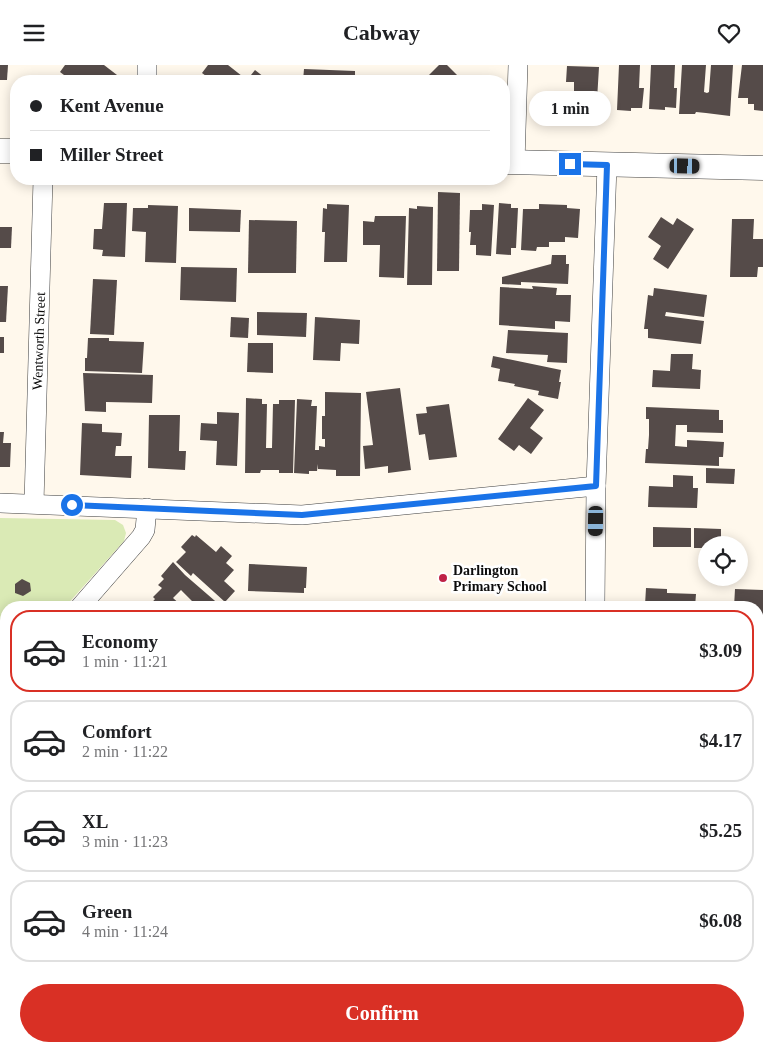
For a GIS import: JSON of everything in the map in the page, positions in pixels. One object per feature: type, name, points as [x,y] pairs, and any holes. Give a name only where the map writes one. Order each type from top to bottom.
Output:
[{"type":"street","points":[[518,65],[510,162],[763,168]]},
{"type":"street","points":[[595,601],[596,486],[607,165]]},
{"type":"street","name":"Wentworth Street","points":[[34,503],[43,185]]},
{"type":"street","points":[[0,503],[302,515],[596,486]]},
{"type":"street","points":[[85,601],[141,537],[145,531],[148,508]]},
{"type":"green space","points":[[0,518],[115,520],[123,525],[126,533],[124,541],[70,601],[0,601]]},
{"type":"building","points":[[0,65],[8,65],[7,80],[0,80]]},
{"type":"building","points":[[65,65],[104,65],[117,75],[64,75],[60,72]]},
{"type":"building","points":[[208,65],[228,65],[241,75],[205,75],[202,73]]},
{"type":"building","points":[[439,65],[447,65],[457,75],[429,75]]},
{"type":"building","points":[[619,65],[640,65],[639,88],[644,88],[642,108],[631,108],[631,111],[617,110]]},
{"type":"building","points":[[651,65],[675,65],[674,88],[677,88],[676,108],[665,107],[665,110],[649,109]]},
{"type":"building","points":[[682,65],[706,65],[704,92],[707,93],[709,92],[711,65],[733,65],[730,116],[696,112],[695,114],[679,114]]},
{"type":"building","points":[[742,65],[763,65],[763,111],[754,110],[754,104],[748,104],[748,98],[738,98]]},
{"type":"building","points":[[567,66],[599,67],[597,100],[574,99],[574,82],[566,82]]},
{"type":"building","points":[[304,69],[355,71],[355,75],[304,75]]},
{"type":"building","points":[[255,70],[261,75],[251,75]]},
{"type":"building","points":[[438,192],[460,193],[459,271],[437,271]]},
{"type":"building","points":[[104,203],[127,203],[125,257],[102,256],[103,250],[93,249],[94,229],[102,229]]},
{"type":"building","points":[[499,203],[511,204],[511,208],[518,208],[516,248],[511,248],[511,255],[496,254]]},
{"type":"building","points":[[327,204],[349,205],[347,262],[324,262],[325,232],[322,232],[323,208],[327,209]]},
{"type":"building","points":[[482,204],[494,205],[491,256],[476,255],[476,245],[470,245],[470,210],[482,210]]},
{"type":"building","points":[[539,204],[567,205],[567,208],[580,209],[578,238],[565,237],[565,242],[549,242],[549,247],[537,247],[536,251],[521,250],[523,209],[539,209]]},
{"type":"building","points":[[148,205],[178,206],[176,263],[145,262],[146,232],[132,231],[133,208],[148,208]]},
{"type":"building","points":[[417,206],[433,207],[432,285],[407,285],[409,208],[417,209]]},
{"type":"building","points":[[189,208],[241,210],[240,232],[189,231]]},
{"type":"building","points":[[375,216],[406,216],[404,278],[379,277],[380,245],[363,245],[363,221],[374,222]]},
{"type":"building","points":[[661,217],[673,225],[677,218],[694,229],[668,269],[653,259],[661,246],[648,237]]},
{"type":"building","points":[[732,219],[754,219],[753,239],[763,239],[763,267],[758,267],[757,277],[730,277]]},
{"type":"building","points":[[249,220],[297,221],[296,273],[248,273]]},
{"type":"building","points":[[0,227],[12,227],[11,248],[0,248]]},
{"type":"building","points":[[552,255],[566,255],[566,264],[569,264],[568,284],[521,282],[521,285],[502,284],[502,277],[551,264]]},
{"type":"building","points":[[181,267],[237,268],[236,302],[180,300]]},
{"type":"building","points":[[93,279],[117,280],[114,335],[90,334]]},
{"type":"building","points":[[0,286],[8,286],[6,322],[0,322]]},
{"type":"building","points":[[532,286],[557,288],[556,295],[571,295],[570,322],[555,321],[555,329],[499,325],[500,287],[533,289]]},
{"type":"building","points":[[654,288],[707,295],[704,317],[666,312],[665,316],[704,321],[701,344],[648,338],[648,329],[644,329],[648,295],[653,296]]},
{"type":"building","points":[[257,312],[307,313],[306,337],[257,335]]},
{"type":"building","points":[[231,317],[249,318],[248,338],[230,337]]},
{"type":"building","points":[[315,317],[360,320],[359,344],[341,343],[340,361],[313,360]]},
{"type":"building","points":[[508,330],[568,333],[567,363],[547,362],[548,355],[506,353]]},
{"type":"building","points":[[0,337],[4,337],[4,353],[0,353]]},
{"type":"building","points":[[88,338],[144,342],[142,373],[85,371]]},
{"type":"building","points":[[248,343],[273,343],[273,373],[247,372]]},
{"type":"building","points":[[671,354],[693,354],[692,369],[701,370],[700,389],[652,387],[653,370],[670,371]]},
{"type":"building","points":[[493,356],[561,370],[558,399],[538,395],[539,391],[498,381],[500,369],[491,367]]},
{"type":"building","points":[[83,373],[153,375],[152,403],[106,402],[106,412],[85,411]]},
{"type":"building","points":[[400,388],[411,470],[388,473],[388,466],[365,469],[363,446],[373,445],[366,392]]},
{"type":"building","points":[[325,392],[361,393],[360,476],[336,476],[336,470],[318,469],[318,464],[317,471],[309,471],[309,474],[294,473],[297,399],[312,400],[311,406],[317,406],[315,450],[319,450],[319,446],[325,447],[325,439],[322,439],[322,416],[325,416]]},
{"type":"building","points":[[246,398],[262,399],[262,404],[267,404],[266,448],[272,448],[273,404],[279,404],[279,400],[295,400],[293,473],[279,473],[279,470],[261,470],[260,473],[245,473]]},
{"type":"building","points":[[528,398],[544,410],[530,428],[543,438],[531,454],[519,445],[514,451],[498,439]]},
{"type":"building","points":[[449,404],[457,457],[429,460],[425,434],[419,435],[416,414],[427,413],[426,407]]},
{"type":"building","points":[[646,407],[719,410],[719,420],[723,420],[723,433],[687,432],[687,425],[676,425],[675,446],[687,447],[687,440],[724,442],[723,457],[719,457],[719,466],[645,463],[649,435],[649,419],[646,419]]},
{"type":"building","points":[[217,412],[239,413],[237,466],[216,465],[217,441],[200,440],[201,423],[217,424]]},
{"type":"building","points":[[149,415],[180,415],[179,451],[186,451],[185,470],[148,468]]},
{"type":"building","points":[[82,423],[102,424],[102,432],[122,433],[121,446],[116,446],[115,456],[132,456],[131,478],[80,475]]},
{"type":"building","points":[[0,432],[4,432],[3,443],[11,443],[10,467],[0,467]]},
{"type":"building","points":[[706,468],[735,469],[734,484],[706,483]]},
{"type":"building","points":[[673,475],[693,476],[693,488],[698,488],[697,508],[648,507],[649,486],[673,487]]},
{"type":"building","points":[[653,527],[691,528],[691,547],[653,547]]},
{"type":"building","points":[[694,528],[721,529],[721,536],[698,536],[698,548],[694,548]]},
{"type":"building","points":[[192,535],[195,537],[196,535],[216,552],[221,546],[232,556],[226,563],[234,570],[224,581],[235,591],[226,601],[193,573],[191,576],[176,562],[186,552],[181,547]]},
{"type":"building","points":[[173,562],[215,601],[192,601],[181,590],[173,598],[176,601],[153,601],[155,599],[153,597],[162,588],[158,585],[164,579],[161,576]]},
{"type":"building","points":[[249,564],[307,567],[304,593],[248,591]]},
{"type":"building","points":[[22,579],[30,583],[31,591],[23,596],[15,593],[15,584]]},
{"type":"building","points":[[646,588],[667,589],[667,593],[696,594],[695,601],[645,601]]},
{"type":"building","points":[[735,589],[763,590],[763,601],[734,601]]},
{"type":"place","name":"Darlington Primary School","points":[[443,578]]},
{"type":"route","points":[[72,505],[302,515],[596,486],[607,165],[570,164]]}]
